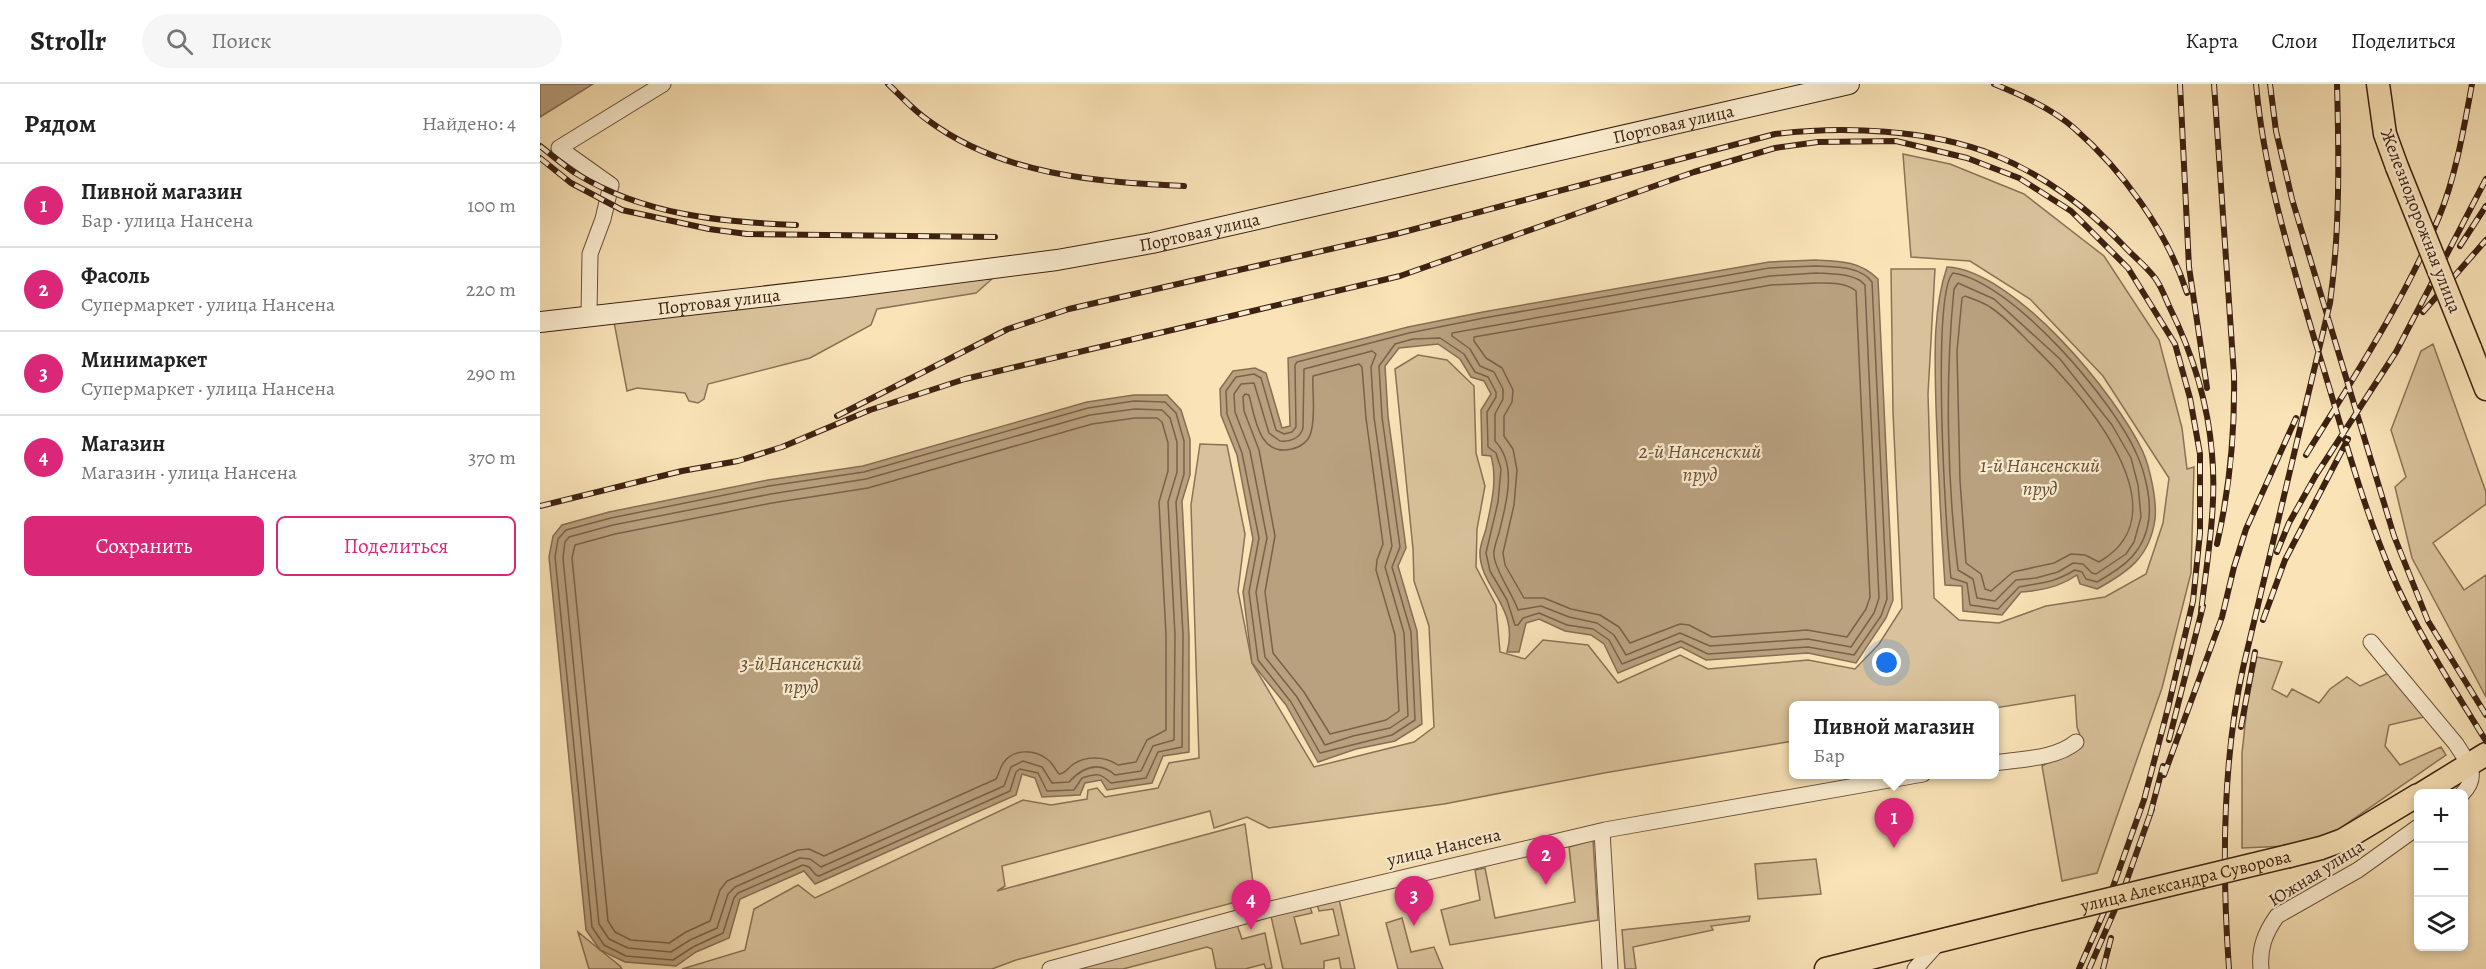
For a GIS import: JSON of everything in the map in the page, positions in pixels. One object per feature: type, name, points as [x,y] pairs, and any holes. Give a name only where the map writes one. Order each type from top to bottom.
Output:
[{"type":"main road","name":"Портовая улица","points":[[540,322],[847,287],[1057,260],[1152,243],[1849,84]]},
{"type":"main road","name":"Железнодорожная улица","points":[[2378,84],[2385,134],[2486,389]]},
{"type":"main road","name":"улица Александра Суворова","points":[[2430,789],[2476,765]]},
{"type":"main road","name":"улица Александра Суворова","points":[[1826,969],[2321,848],[2343,840],[2414,798]]},
{"type":"street","points":[[589,315],[590,254],[603,219],[611,185],[560,148],[663,84]]},
{"type":"street","points":[[2371,642],[2476,765],[2467,789]]},
{"type":"street","points":[[1999,762],[2055,753],[2069,748],[2076,741]]},
{"type":"street","name":"улица Нансена","points":[[1050,969],[1267,910],[1602,831],[1895,779]]},
{"type":"street","name":"Южная улица","points":[[2261,969],[2262,944],[2277,916],[2358,870],[2414,830]]},
{"type":"street","points":[[1602,831],[1610,969]]},
{"type":"street","points":[[1915,969],[1941,940]]},
{"type":"shaded area","points":[[1903,154],[1950,164],[2024,194],[2104,256],[2159,340],[2182,428],[2187,469],[2194,467],[2191,573],[2162,688],[2097,873],[2062,881],[2042,766],[2083,744],[2077,727],[2075,695],[1999,707],[1999,701],[1789,701],[1789,742],[1604,773],[1444,804],[1269,828],[1247,817],[1214,828],[1210,811],[1002,866],[1005,886],[997,891],[1245,824],[1255,897],[1016,960],[992,969],[682,969],[745,950],[754,909],[798,885],[815,898],[1023,800],[1051,805],[1087,799],[1088,790],[1097,788],[1105,797],[1158,788],[1169,763],[1199,758],[1191,505],[1200,444],[1227,445],[1245,534],[1238,591],[1252,663],[1314,767],[1414,742],[1434,727],[1429,626],[1414,581],[1413,549],[1395,369],[1418,355],[1447,360],[1474,386],[1476,453],[1485,486],[1477,529],[1476,567],[1496,605],[1500,652],[1525,659],[1543,640],[1588,645],[1618,683],[1680,655],[1708,669],[1808,660],[1855,669],[1879,644],[1902,608],[1893,412],[1891,269],[1935,269],[1928,394],[1934,598],[1959,620],[1999,623],[2046,606],[2105,597],[2146,574],[2163,523],[2169,478],[2103,376],[2030,299],[1970,261],[1911,257]]},
{"type":"shaded area","points":[[993,278],[976,293],[877,309],[871,325],[810,358],[708,384],[704,399],[698,403],[689,401],[685,393],[637,388],[627,391],[614,322]]},
{"type":"shaded area","points":[[2433,344],[2486,492],[2486,504],[2433,543],[2464,590],[2486,575],[2486,697],[2412,558],[2395,487],[2406,477],[2391,430],[2421,351]]},
{"type":"shaded area","points":[[2257,657],[2282,662],[2272,689],[2287,697],[2292,689],[2319,703],[2330,689],[2347,677],[2360,686],[2389,673],[2424,717],[2389,725],[2385,746],[2400,765],[2441,747],[2446,755],[2333,833],[2290,846],[2242,848],[2242,753],[2248,698]]},
{"type":"shaded area","points":[[1593,840],[1598,920],[1450,945],[1441,910],[1480,900],[1475,870],[1485,868],[1495,918],[1575,902],[1569,847]]},
{"type":"shaded area","points":[[1816,859],[1821,894],[1758,899],[1755,864]]},
{"type":"shaded area","points":[[1338,895],[1355,969],[1341,969],[1339,958],[1324,961],[1324,969],[1283,969],[1270,912],[1309,903],[1312,913],[1294,917],[1301,944],[1339,935],[1333,909],[1319,911],[1316,901]]},
{"type":"shaded area","points":[[1750,916],[1749,921],[1711,926],[1713,930],[1633,947],[1636,969],[1625,969],[1622,930]]},
{"type":"shaded area","points":[[1402,918],[1411,952],[1434,947],[1443,969],[1398,969],[1386,923]]},
{"type":"shaded area","points":[[1236,922],[1242,939],[1265,933],[1272,968],[1266,969],[1264,964],[1245,969],[1216,969],[1212,949],[1207,947],[1123,969],[1066,969]]},
{"type":"shaded area","points":[[578,932],[620,966],[622,969],[589,969]]},
{"type":"water","points":[[540,84],[593,84],[540,117]]},
{"type":"water","name":"2-й Нансенский пруд","points":[[1816,260],[1857,265],[1878,279],[1893,600],[1886,618],[1856,663],[1808,653],[1706,660],[1681,647],[1618,673],[1604,644],[1591,635],[1565,631],[1539,619],[1526,623],[1519,652],[1507,652],[1510,636],[1508,622],[1481,564],[1480,552],[1494,483],[1491,456],[1482,455],[1481,410],[1491,394],[1484,381],[1471,377],[1460,359],[1438,344],[1399,348],[1385,366],[1388,416],[1406,548],[1398,566],[1417,631],[1422,724],[1395,741],[1356,749],[1318,762],[1286,705],[1252,663],[1243,592],[1253,539],[1237,455],[1221,415],[1220,389],[1233,371],[1255,368],[1266,373],[1282,428],[1290,426],[1288,358],[1408,327],[1483,312],[1769,262]]},
{"type":"water","name":"1-й Нансенский пруд","points":[[1947,267],[1974,273],[2002,289],[2060,339],[2110,399],[2143,452],[2154,494],[2155,512],[2148,544],[2136,562],[2097,589],[2080,584],[2077,575],[2050,588],[2021,592],[2002,615],[1963,611],[1962,586],[1945,585],[1935,354],[1939,301]]},
{"type":"water","name":"3-й Нансенский пруд","points":[[1134,395],[1167,395],[1181,410],[1190,439],[1190,475],[1182,501],[1189,635],[1189,752],[1163,756],[1152,783],[1107,790],[1101,780],[1085,783],[1080,795],[1042,797],[1035,778],[1022,774],[1016,795],[815,884],[804,871],[740,899],[729,938],[696,952],[676,966],[625,962],[600,950],[586,930],[549,557],[553,536],[562,525],[609,512],[768,480],[863,466],[1087,402]]},
{"type":"railway","points":[[888,84],[923,117],[957,139],[987,153],[1019,164],[1084,178],[1184,186]]},
{"type":"railway","points":[[1994,84],[2025,97],[2056,114],[2110,163],[2155,225],[2168,247],[2187,293]]},
{"type":"railway","points":[[2180,84],[2189,267],[2207,388]]},
{"type":"railway","points":[[2214,84],[2234,375],[2231,460],[2217,544]]},
{"type":"railway","points":[[2256,84],[2265,150],[2287,246],[2369,514],[2390,570],[2411,614],[2486,741]]},
{"type":"railway","points":[[2270,84],[2276,131],[2292,199],[2394,536],[2428,621],[2486,715]]},
{"type":"railway","points":[[2229,969],[2225,856],[2227,779],[2231,741],[2243,668],[2330,303],[2337,221],[2337,84]]},
{"type":"railway","points":[[2306,455],[2394,309],[2439,217],[2459,151],[2472,84]]},
{"type":"railway","points":[[837,416],[1008,329],[1069,309],[1396,234],[1775,134],[1857,130],[1914,135],[1969,146],[2012,163],[2047,182],[2095,218],[2144,265],[2157,281],[2192,360],[2203,397],[2210,435],[2213,474],[2212,513],[2201,612]]},
{"type":"railway","points":[[540,506],[682,471],[738,461],[782,447],[870,410],[965,379],[1400,276],[1694,172],[1775,148],[1818,142],[1896,141],[1967,158],[2019,178],[2071,211],[2128,268],[2175,344],[2190,398],[2200,454],[2200,533],[2193,601],[2168,708],[2144,800],[2104,912],[2079,969]]},
{"type":"railway","points":[[540,146],[572,171],[629,199],[683,214],[739,222],[796,225]]},
{"type":"railway","points":[[540,158],[571,183],[622,210],[709,229],[747,234],[995,237]]},
{"type":"railway","points":[[2277,552],[2289,523],[2316,475],[2396,352],[2486,179]]},
{"type":"railway","points":[[2460,246],[2486,206]]},
{"type":"railway","points":[[2423,312],[2486,240]]},
{"type":"railway","points":[[2164,775],[2222,617],[2246,529],[2296,418]]},
{"type":"railway","points":[[2263,620],[2285,560],[2348,439]]},
{"type":"railway","points":[[2169,740],[2203,606]]},
{"type":"railway","points":[[2241,727],[2255,652]]},
{"type":"railway","points":[[2150,815],[2163,766]]},
{"type":"railway","points":[[2089,969],[2123,891],[2152,809]]},
{"type":"railway","points":[[2103,969],[2111,938]]},
{"type":"place","name":"Пивной магазин","points":[[1894,848]]},
{"type":"place","name":"Фасоль","points":[[1546,885]]},
{"type":"place","name":"Минимаркет","points":[[1414,926]]},
{"type":"place","name":"Магазин","points":[[1251,930]]}]
